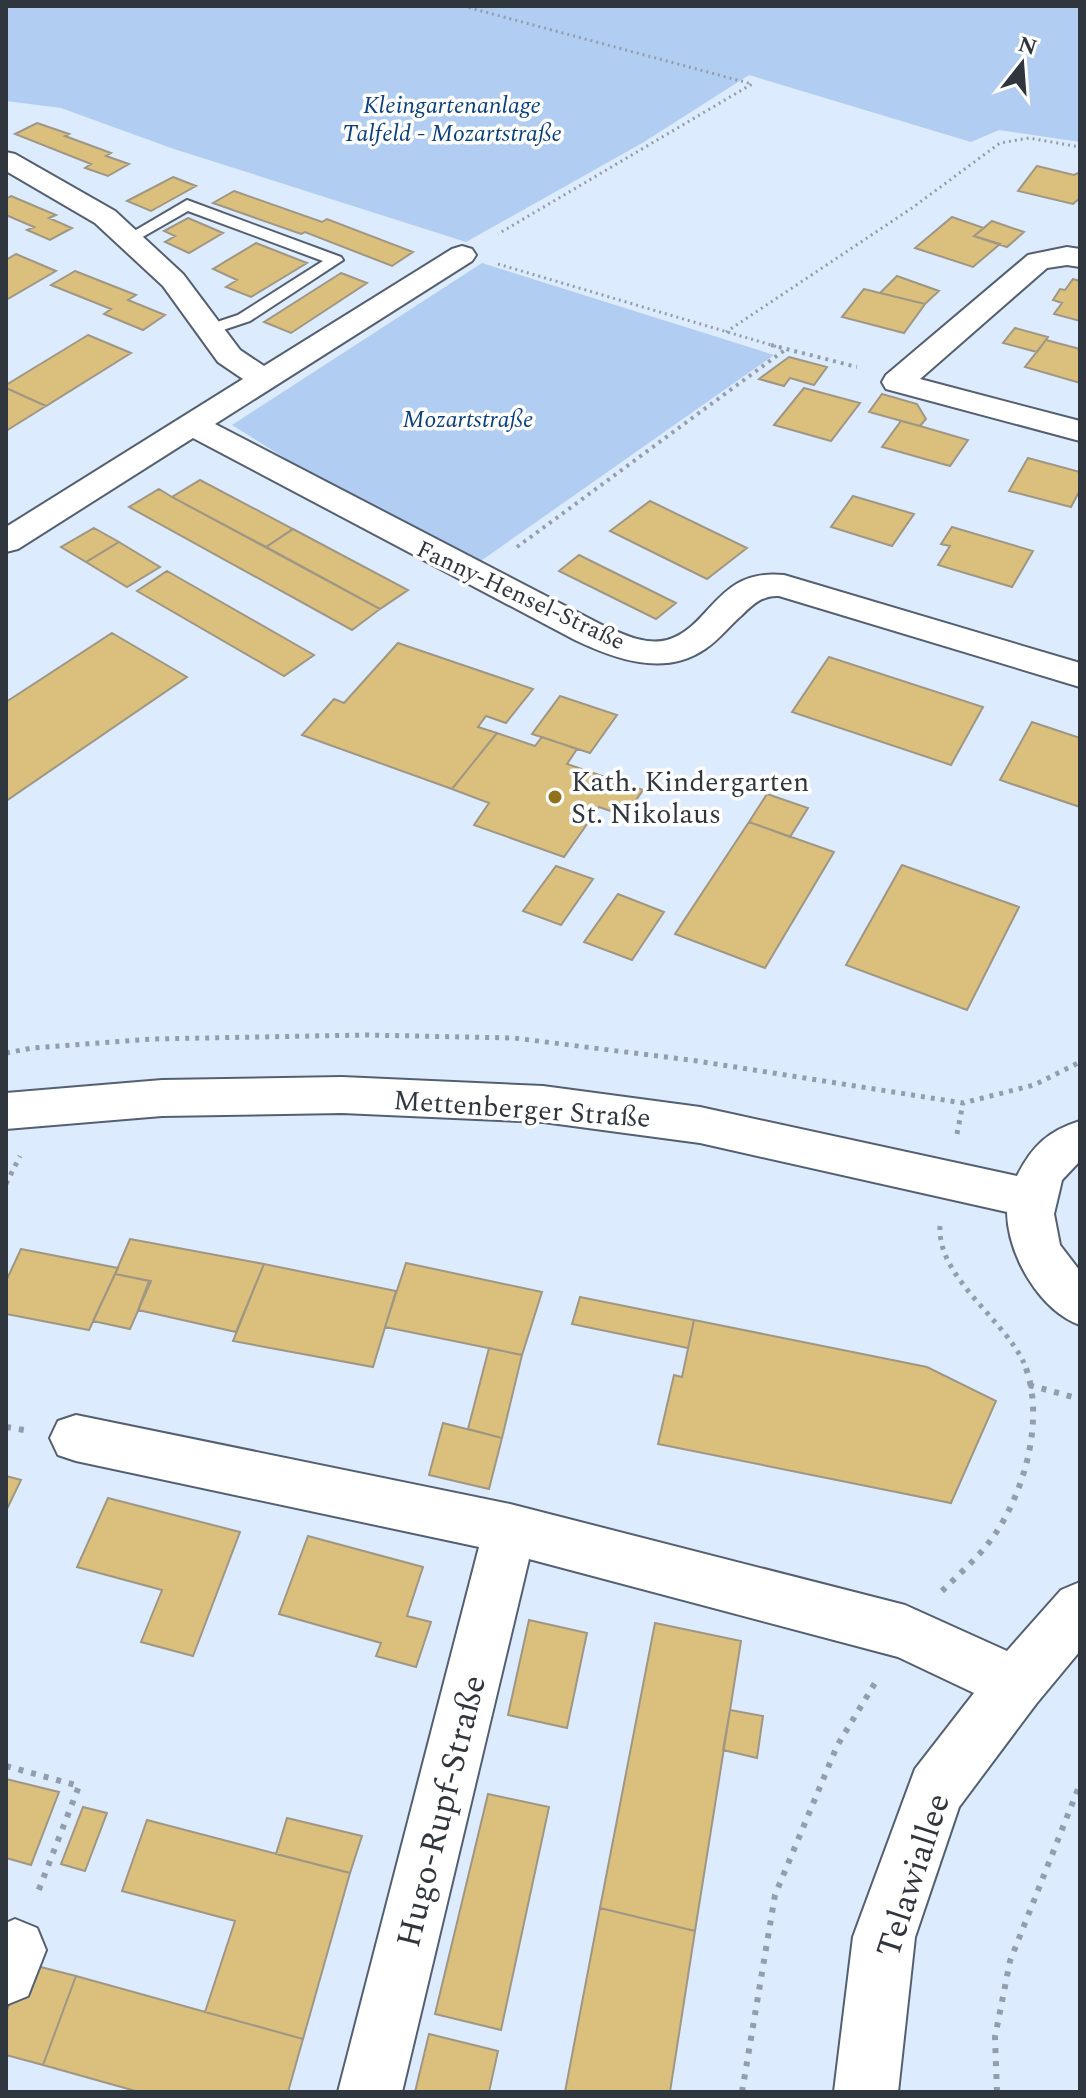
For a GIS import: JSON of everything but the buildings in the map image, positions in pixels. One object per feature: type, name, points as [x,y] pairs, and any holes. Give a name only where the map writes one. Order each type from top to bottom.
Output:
[{"type":"street","points":[[6,160],[105,217],[173,280],[229,356],[266,381]]},
{"type":"street","points":[[6,542],[195,426],[415,282],[462,255]]},
{"type":"street","points":[[897,382],[1038,261],[1067,256],[1080,258]]},
{"type":"street","points":[[897,382],[1080,431]]},
{"type":"street","name":"Fanny-Hensel-Straße","points":[[195,426],[383,530],[605,638],[644,652],[669,653],[689,645],[754,588],[774,584],[795,587],[1080,675]]},
{"type":"street","name":"Mettenberger Straße","points":[[6,1111],[162,1098],[342,1095],[543,1104],[700,1125],[1031,1198]]},
{"type":"street","points":[[1080,1139],[1047,1162],[1031,1198],[1030,1218],[1037,1249],[1055,1280],[1080,1304]]},
{"type":"street","points":[[76,1438],[510,1529],[905,1632],[1016,1684]]},
{"type":"street","name":"Hugo-Rupf-Straße","points":[[370,2092],[510,1529]]},
{"type":"street","name":"Telawiallee","points":[[866,2092],[884,1937],[936,1790],[1016,1684],[1080,1609]]},
{"type":"lane","points":[[127,240],[187,205],[335,260],[244,318],[211,329]]},
{"type":"path","points":[[462,255],[752,84],[463,6]]},
{"type":"path","points":[[725,333],[912,208],[1009,138],[1080,147]]},
{"type":"path","points":[[462,255],[725,333],[874,372],[897,382]]},
{"type":"path","points":[[477,576],[786,349]]},
{"type":"path","points":[[1029,1385],[1080,1399]]},
{"type":"path","points":[[6,1766],[79,1786],[11,1962]]},
{"type":"path","points":[[997,2092],[995,2037],[1010,1961],[1080,1784]]},
{"type":"green space","name":"Kleingartenanlage Talfeld - Mozartstraße","points":[[6,6],[1080,6],[1080,142],[999,130],[971,142],[749,75],[644,142],[466,242],[171,148],[61,108],[6,101]]},
{"type":"green space","name":"Mozartstraße","points":[[482,263],[774,355],[475,565],[385,521],[232,425]]},
{"type":"place","name":"Kath. Kindergarten St. Nikolaus","points":[[555,797]]}]
